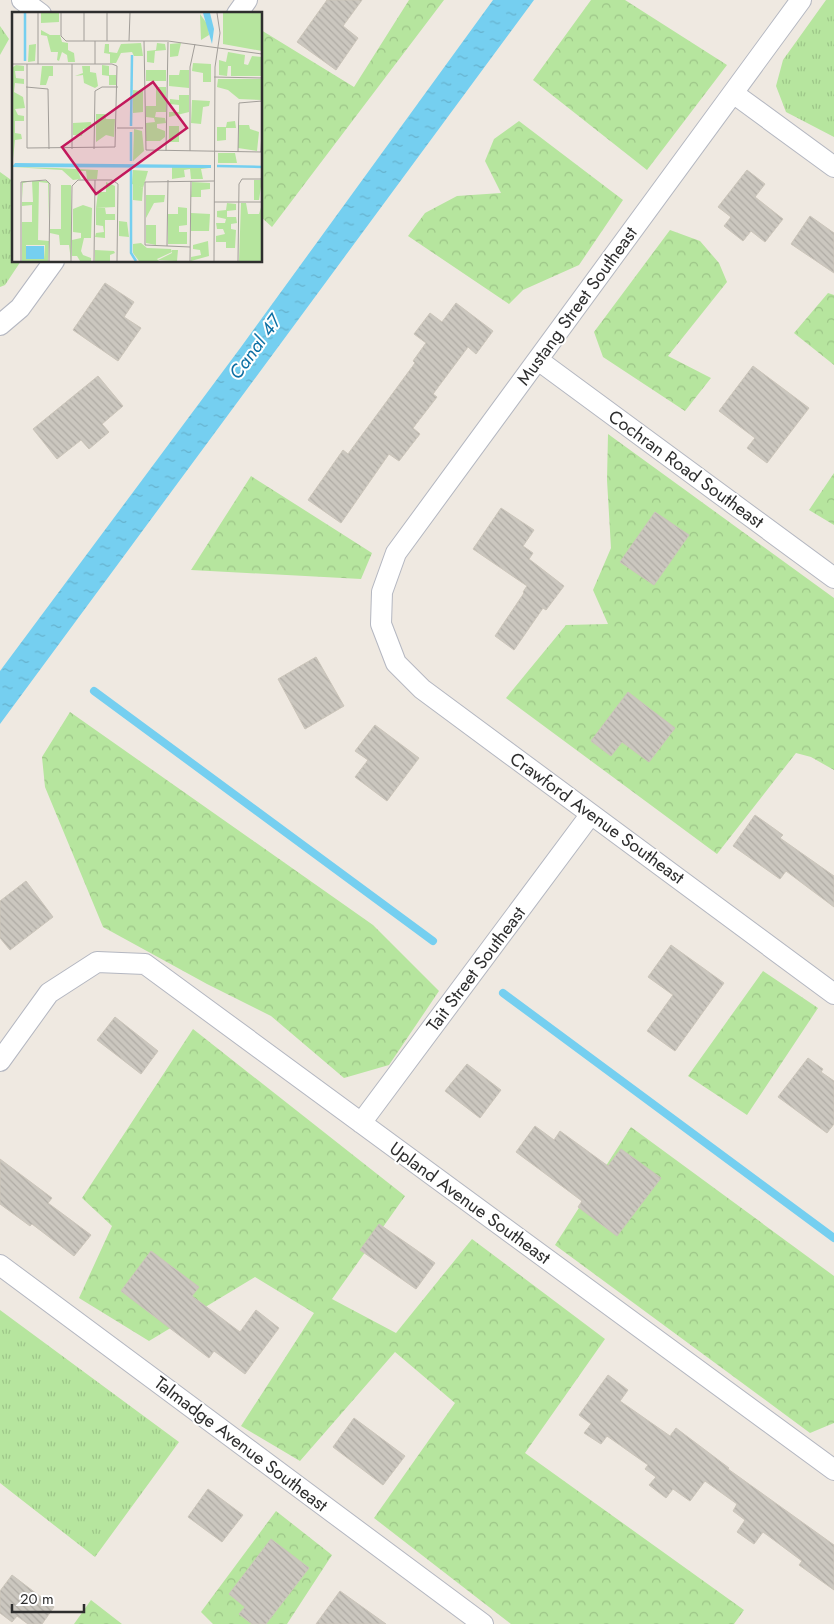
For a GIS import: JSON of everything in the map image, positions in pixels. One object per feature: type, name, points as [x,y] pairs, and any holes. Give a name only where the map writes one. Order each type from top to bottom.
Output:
[{"type":"street","points":[[22,0],[38,12]]},
{"type":"street","points":[[238,12],[247,0]]},
{"type":"street","name":"Mustang Street Southeast","points":[[382,624],[382,592],[396,553],[801,0]]},
{"type":"street","points":[[733,93],[834,167]]},
{"type":"street","points":[[0,325],[20,308],[53,262]]},
{"type":"street","name":"Cochran Road Southeast","points":[[538,360],[834,578]]},
{"type":"street","name":"Crawford Avenue Southeast","points":[[382,624],[396,663],[422,689],[834,994]]},
{"type":"street","name":"Tait Street Southeast","points":[[361,1123],[591,814]]},
{"type":"street","name":"Upland Avenue Southeast","points":[[0,1061],[49,993],[97,962],[145,964],[834,1470]]},
{"type":"street","name":"Talmadge Avenue Southeast","points":[[0,1265],[483,1624]]},
{"type":"green space","points":[[409,0],[444,0],[272,227],[262,218],[262,31],[354,87]]},
{"type":"green space","points":[[591,0],[625,0],[727,65],[647,170],[533,80]]},
{"type":"green space","points":[[826,0],[834,0],[834,137],[786,112],[776,86],[783,60]]},
{"type":"green space","points":[[0,26],[9,39],[0,55]]},
{"type":"green space","points":[[519,121],[623,200],[579,265],[523,290],[509,304],[408,236],[425,213],[457,196],[501,193],[485,161],[494,139]]},
{"type":"green space","points":[[0,172],[12,181],[12,262],[20,262],[5,285],[0,287]]},
{"type":"green space","points":[[670,230],[700,241],[719,263],[727,282],[668,356],[711,378],[685,411],[603,357],[594,332]]},
{"type":"green space","points":[[828,293],[834,295],[834,365],[794,333]]},
{"type":"green space","points":[[608,434],[834,598],[834,770],[811,757],[796,753],[717,854],[506,698],[566,625],[608,624],[593,590],[611,548],[607,480]]},
{"type":"green space","points":[[834,473],[834,525],[809,510]]},
{"type":"green space","points":[[251,476],[372,553],[361,579],[191,570]]},
{"type":"green space","points":[[70,712],[373,925],[439,991],[389,1065],[344,1078],[271,1016],[207,984],[103,927],[45,787],[42,757]]},
{"type":"green space","points":[[763,971],[818,1008],[747,1115],[688,1076]]},
{"type":"green space","points":[[193,1029],[405,1196],[332,1299],[396,1333],[472,1239],[605,1339],[525,1453],[744,1610],[734,1624],[511,1624],[374,1518],[455,1403],[395,1352],[300,1461],[241,1426],[314,1313],[255,1277],[149,1341],[79,1298],[112,1226],[82,1198]]},
{"type":"green space","points":[[631,1127],[834,1276],[834,1423],[810,1433],[555,1245]]},
{"type":"green space","points":[[0,1310],[179,1442],[95,1557],[0,1483]]},
{"type":"green space","points":[[276,1511],[332,1555],[287,1624],[213,1624],[201,1612]]},
{"type":"green space","points":[[91,1600],[122,1624],[74,1624]]},
{"type":"water","name":"Canal 47","points":[[493,0],[534,0],[0,724],[0,671],[241,347]]},
{"type":"building","points":[[327,0],[362,0],[343,26],[358,38],[336,70],[297,42]]},
{"type":"building","points":[[747,170],[765,184],[755,197],[783,219],[765,242],[751,231],[743,241],[724,226],[731,217],[718,207]]},
{"type":"building","points":[[810,216],[834,233],[834,273],[791,244]]},
{"type":"building","points":[[105,283],[134,302],[124,317],[141,328],[118,361],[73,330]]},
{"type":"building","points":[[456,303],[493,331],[476,354],[468,347],[433,394],[437,397],[413,428],[420,434],[399,461],[389,454],[341,523],[308,500],[343,450],[348,454],[415,363],[413,361],[426,343],[414,334],[430,313],[442,322]]},
{"type":"building","points":[[753,366],[809,408],[767,463],[747,448],[755,438],[719,411]]},
{"type":"building","points":[[98,376],[123,406],[102,424],[109,432],[89,449],[81,440],[57,459],[33,429]]},
{"type":"building","points":[[501,508],[534,530],[523,546],[533,553],[529,559],[564,586],[546,610],[543,608],[514,650],[495,636],[527,586],[473,549]]},
{"type":"building","points":[[655,512],[689,535],[654,585],[620,562]]},
{"type":"building","points":[[316,657],[344,706],[305,729],[278,679]]},
{"type":"building","points":[[628,692],[675,728],[649,762],[622,742],[611,756],[591,741]]},
{"type":"building","points":[[375,725],[419,758],[387,801],[355,777],[368,760],[355,751]]},
{"type":"building","points":[[755,815],[783,835],[780,838],[834,876],[834,907],[786,871],[780,879],[733,846]]},
{"type":"building","points":[[26,881],[53,917],[10,950],[0,938],[0,901]]},
{"type":"building","points":[[671,945],[724,983],[675,1051],[647,1031],[673,995],[648,977]]},
{"type":"building","points":[[115,1017],[158,1051],[141,1074],[97,1040]]},
{"type":"building","points":[[808,1058],[823,1069],[821,1072],[834,1081],[834,1124],[827,1133],[778,1097]]},
{"type":"building","points":[[467,1064],[501,1090],[480,1118],[445,1091]]},
{"type":"building","points":[[535,1126],[554,1140],[560,1131],[608,1166],[621,1149],[661,1178],[617,1236],[578,1207],[582,1201],[516,1152]]},
{"type":"building","points":[[0,1159],[52,1198],[48,1203],[91,1235],[74,1256],[32,1224],[30,1226],[0,1204]]},
{"type":"building","points":[[379,1224],[435,1263],[416,1289],[360,1250]]},
{"type":"building","points":[[151,1251],[199,1287],[192,1296],[240,1332],[256,1310],[279,1328],[245,1374],[214,1351],[209,1358],[121,1291]]},
{"type":"building","points":[[608,1375],[628,1390],[620,1401],[670,1436],[676,1428],[728,1469],[834,1545],[834,1590],[799,1565],[802,1561],[763,1532],[754,1544],[737,1532],[745,1520],[733,1511],[737,1504],[705,1481],[690,1501],[673,1489],[666,1498],[649,1485],[656,1477],[645,1469],[648,1465],[607,1436],[601,1444],[584,1433],[591,1424],[579,1415]]},
{"type":"building","points":[[354,1418],[405,1456],[383,1485],[333,1447]]},
{"type":"building","points":[[208,1489],[243,1515],[222,1542],[188,1517]]},
{"type":"building","points":[[271,1539],[309,1568],[266,1624],[252,1624],[239,1614],[245,1607],[229,1594]]},
{"type":"building","points":[[12,1575],[54,1607],[42,1624],[28,1624],[17,1616],[12,1622],[0,1613],[0,1591]]},
{"type":"building","points":[[340,1591],[386,1624],[316,1624]]},
{"type":"waterway","points":[[94,691],[433,941]]},
{"type":"waterway","points":[[503,993],[834,1238]]}]
